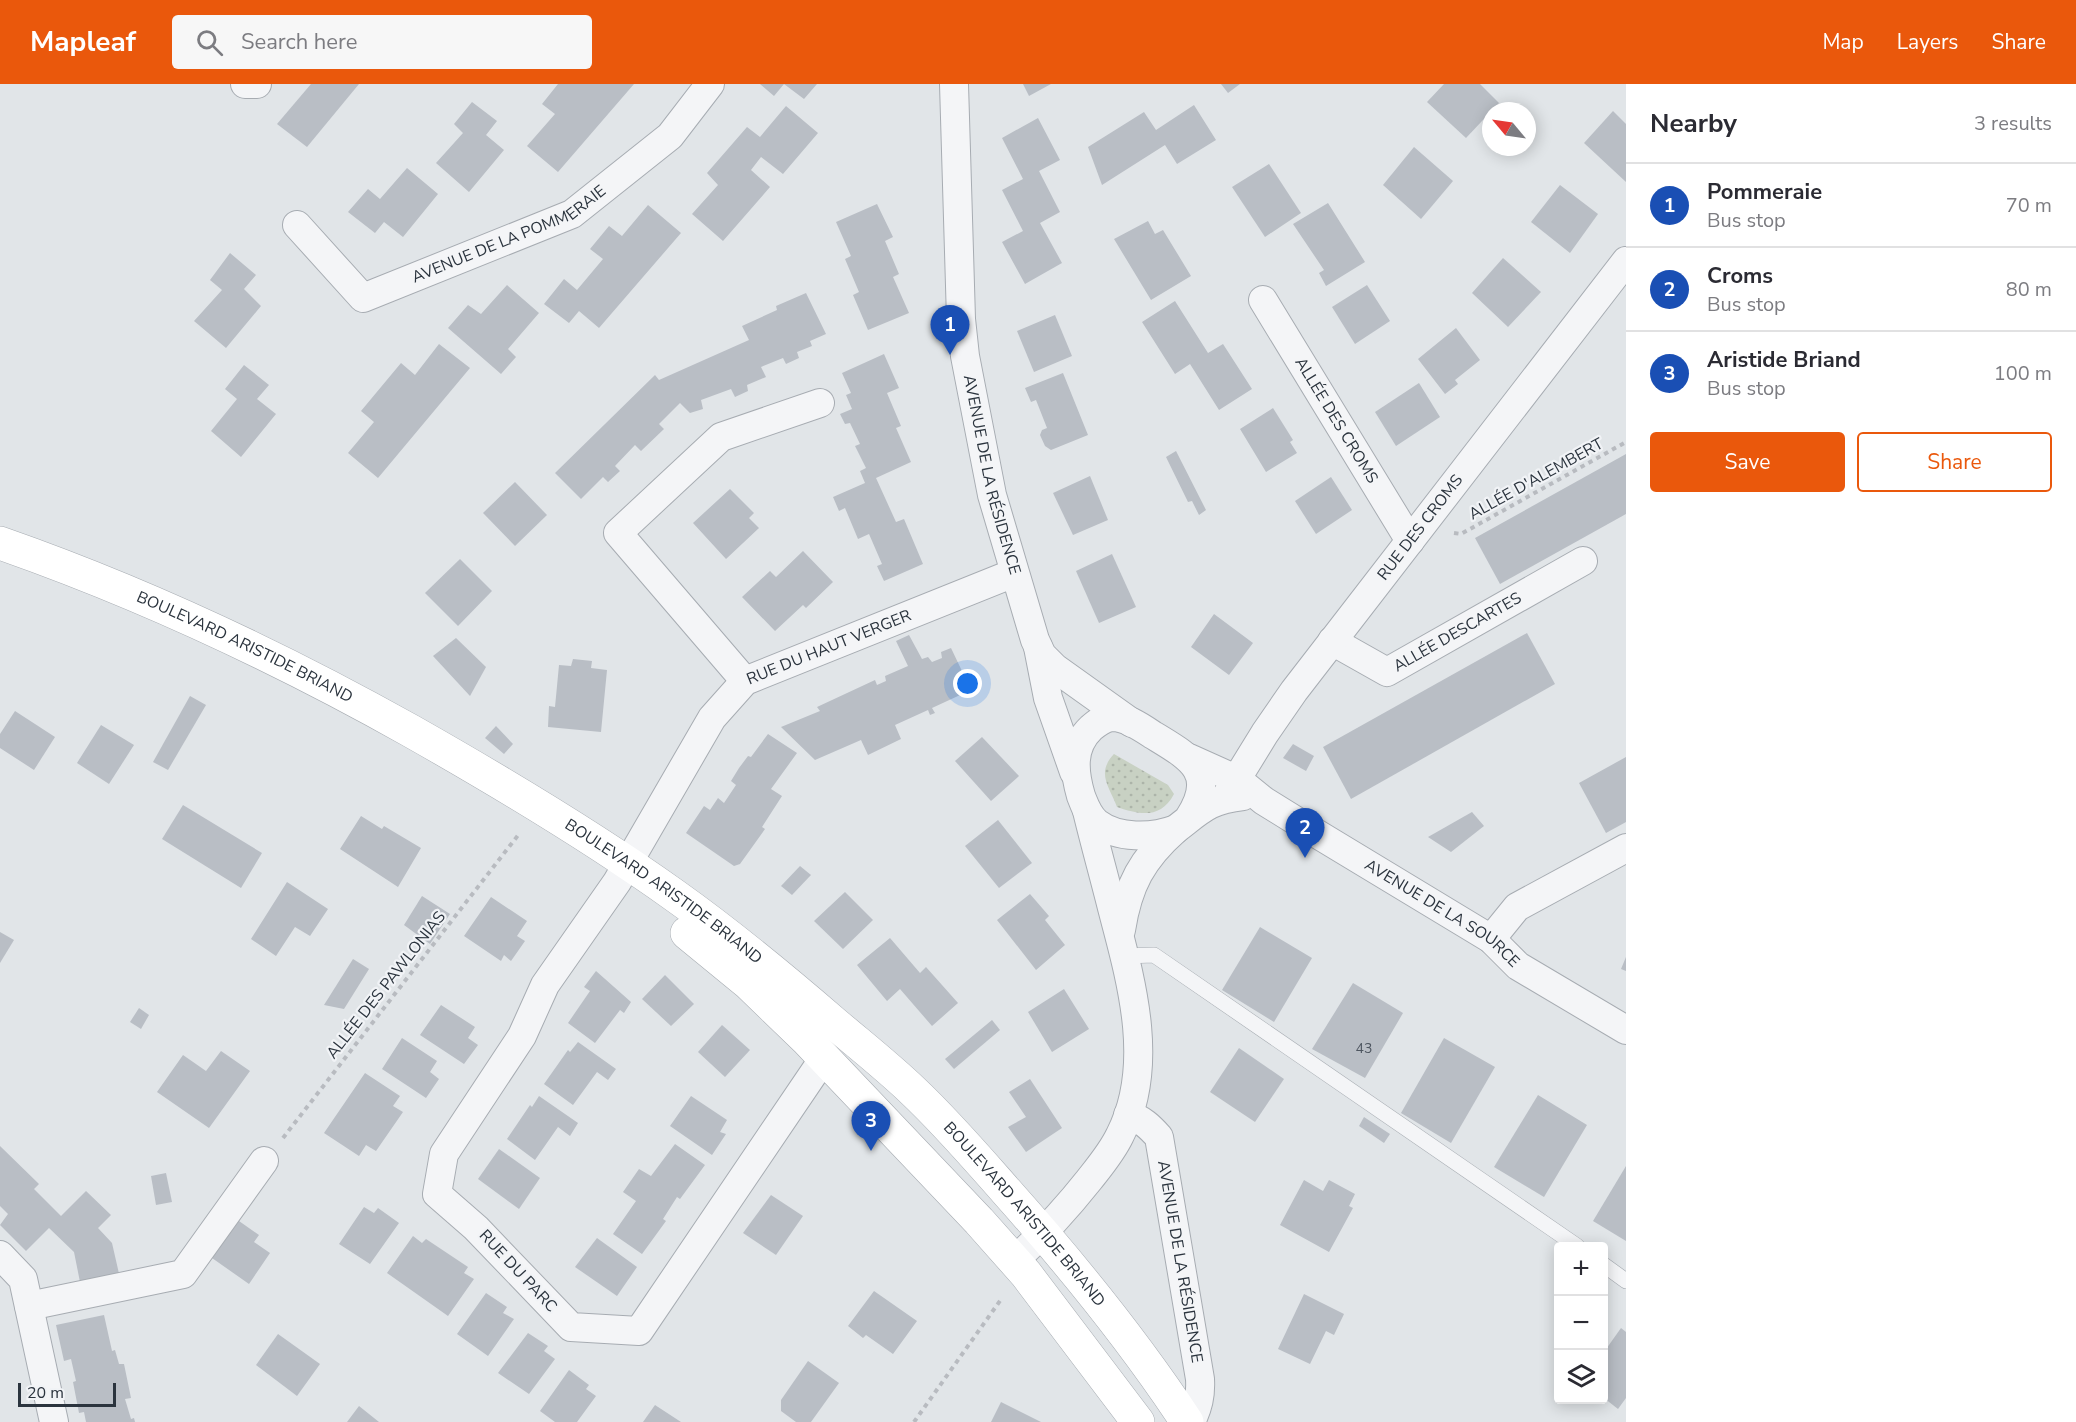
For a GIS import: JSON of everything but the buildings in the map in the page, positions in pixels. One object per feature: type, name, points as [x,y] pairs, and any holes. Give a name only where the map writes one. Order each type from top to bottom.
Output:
[{"type":"main road","name":"BOULEVARD ARISTIDE BRIAND","points":[[0,543],[111,584],[229,636],[463,760],[576,828],[623,873],[748,983],[824,1058],[1020,1267],[1138,1422]]},
{"type":"main road","name":"BOULEVARD ARISTIDE BRIAND","points":[[0,566],[127,613],[271,678],[357,722],[525,822],[623,873],[726,934],[912,1090],[968,1148],[1044,1233],[1094,1294],[1189,1422]]},
{"type":"street","points":[[246,84],[257,84]]},
{"type":"street","name":"AVENUE DE LA POMMERAIE","points":[[297,225],[363,298],[572,214],[670,136],[710,84]]},
{"type":"street","name":"AVENUE DE LA RÉSIDENCE","points":[[954,84],[959,294],[965,356],[992,495],[1038,647],[1048,698],[1076,777]]},
{"type":"street","name":"RUE DES CROMS","points":[[1231,789],[1265,733],[1332,641],[1626,261]]},
{"type":"street","name":"ALLÉE DES CROMS","points":[[1263,300],[1416,533]]},
{"type":"street","points":[[745,681],[618,532],[721,437],[820,403]]},
{"type":"street","name":"ALLÉE DESCARTES","points":[[1332,641],[1387,672],[1583,561]]},
{"type":"street","name":"RUE DU HAUT VERGER","points":[[623,873],[712,718],[745,681],[1014,573]]},
{"type":"street","name":"AVENUE DE LA RÉSIDENCE","points":[[1038,647],[1042,655],[1055,668],[1132,723]]},
{"type":"street","name":"AVENUE DE LA SOURCE","points":[[1087,811],[1074,766],[1079,746],[1093,726],[1108,718],[1120,718],[1189,758],[1231,789],[1260,798],[1491,939],[1518,966],[1626,1030]]},
{"type":"street","points":[[1087,811],[1101,826],[1127,834],[1157,834],[1183,824],[1201,794],[1200,776],[1189,758]]},
{"type":"street","points":[[1122,947],[1125,906],[1135,879],[1151,853],[1208,804],[1231,789]]},
{"type":"street","points":[[1020,1267],[1044,1233],[1111,1152],[1128,1115],[1134,1092],[1138,1063],[1135,1006],[1087,811]]},
{"type":"street","points":[[1491,939],[1517,908],[1626,848]]},
{"type":"street","name":"RUE DU PARC","points":[[623,873],[545,985],[522,1036],[444,1154],[437,1194],[476,1228],[571,1328],[639,1331],[824,1058]]},
{"type":"street","name":"AVENUE DE LA RÉSIDENCE","points":[[1128,1115],[1149,1126],[1159,1137],[1200,1379],[1199,1403],[1189,1422]]},
{"type":"street","points":[[29,1306],[183,1274],[264,1161]]},
{"type":"street","points":[[0,1255],[23,1279],[54,1422]]},
{"type":"lane","points":[[1122,947],[1154,955],[1571,1242]]},
{"type":"lane","points":[[1608,1268],[1626,1281]]},
{"type":"path","name":"ALLÉE D'ALEMBERT","points":[[1416,533],[1461,534],[1626,442]]},
{"type":"path","name":"ALLÉE DES PAWLONIAS","points":[[264,1161],[518,837],[525,822]]},
{"type":"path","points":[[914,1422],[1012,1284],[1020,1267]]},
{"type":"green space","points":[[1114,754],[1168,785],[1174,794],[1169,802],[1163,808],[1149,813],[1117,807],[1105,774],[1106,767]]},
{"type":"place","name":"Pommeraie","points":[[950,355]]},
{"type":"place","name":"Croms","points":[[1305,858]]},
{"type":"place","name":"Aristide Briand","points":[[871,1151]]}]
